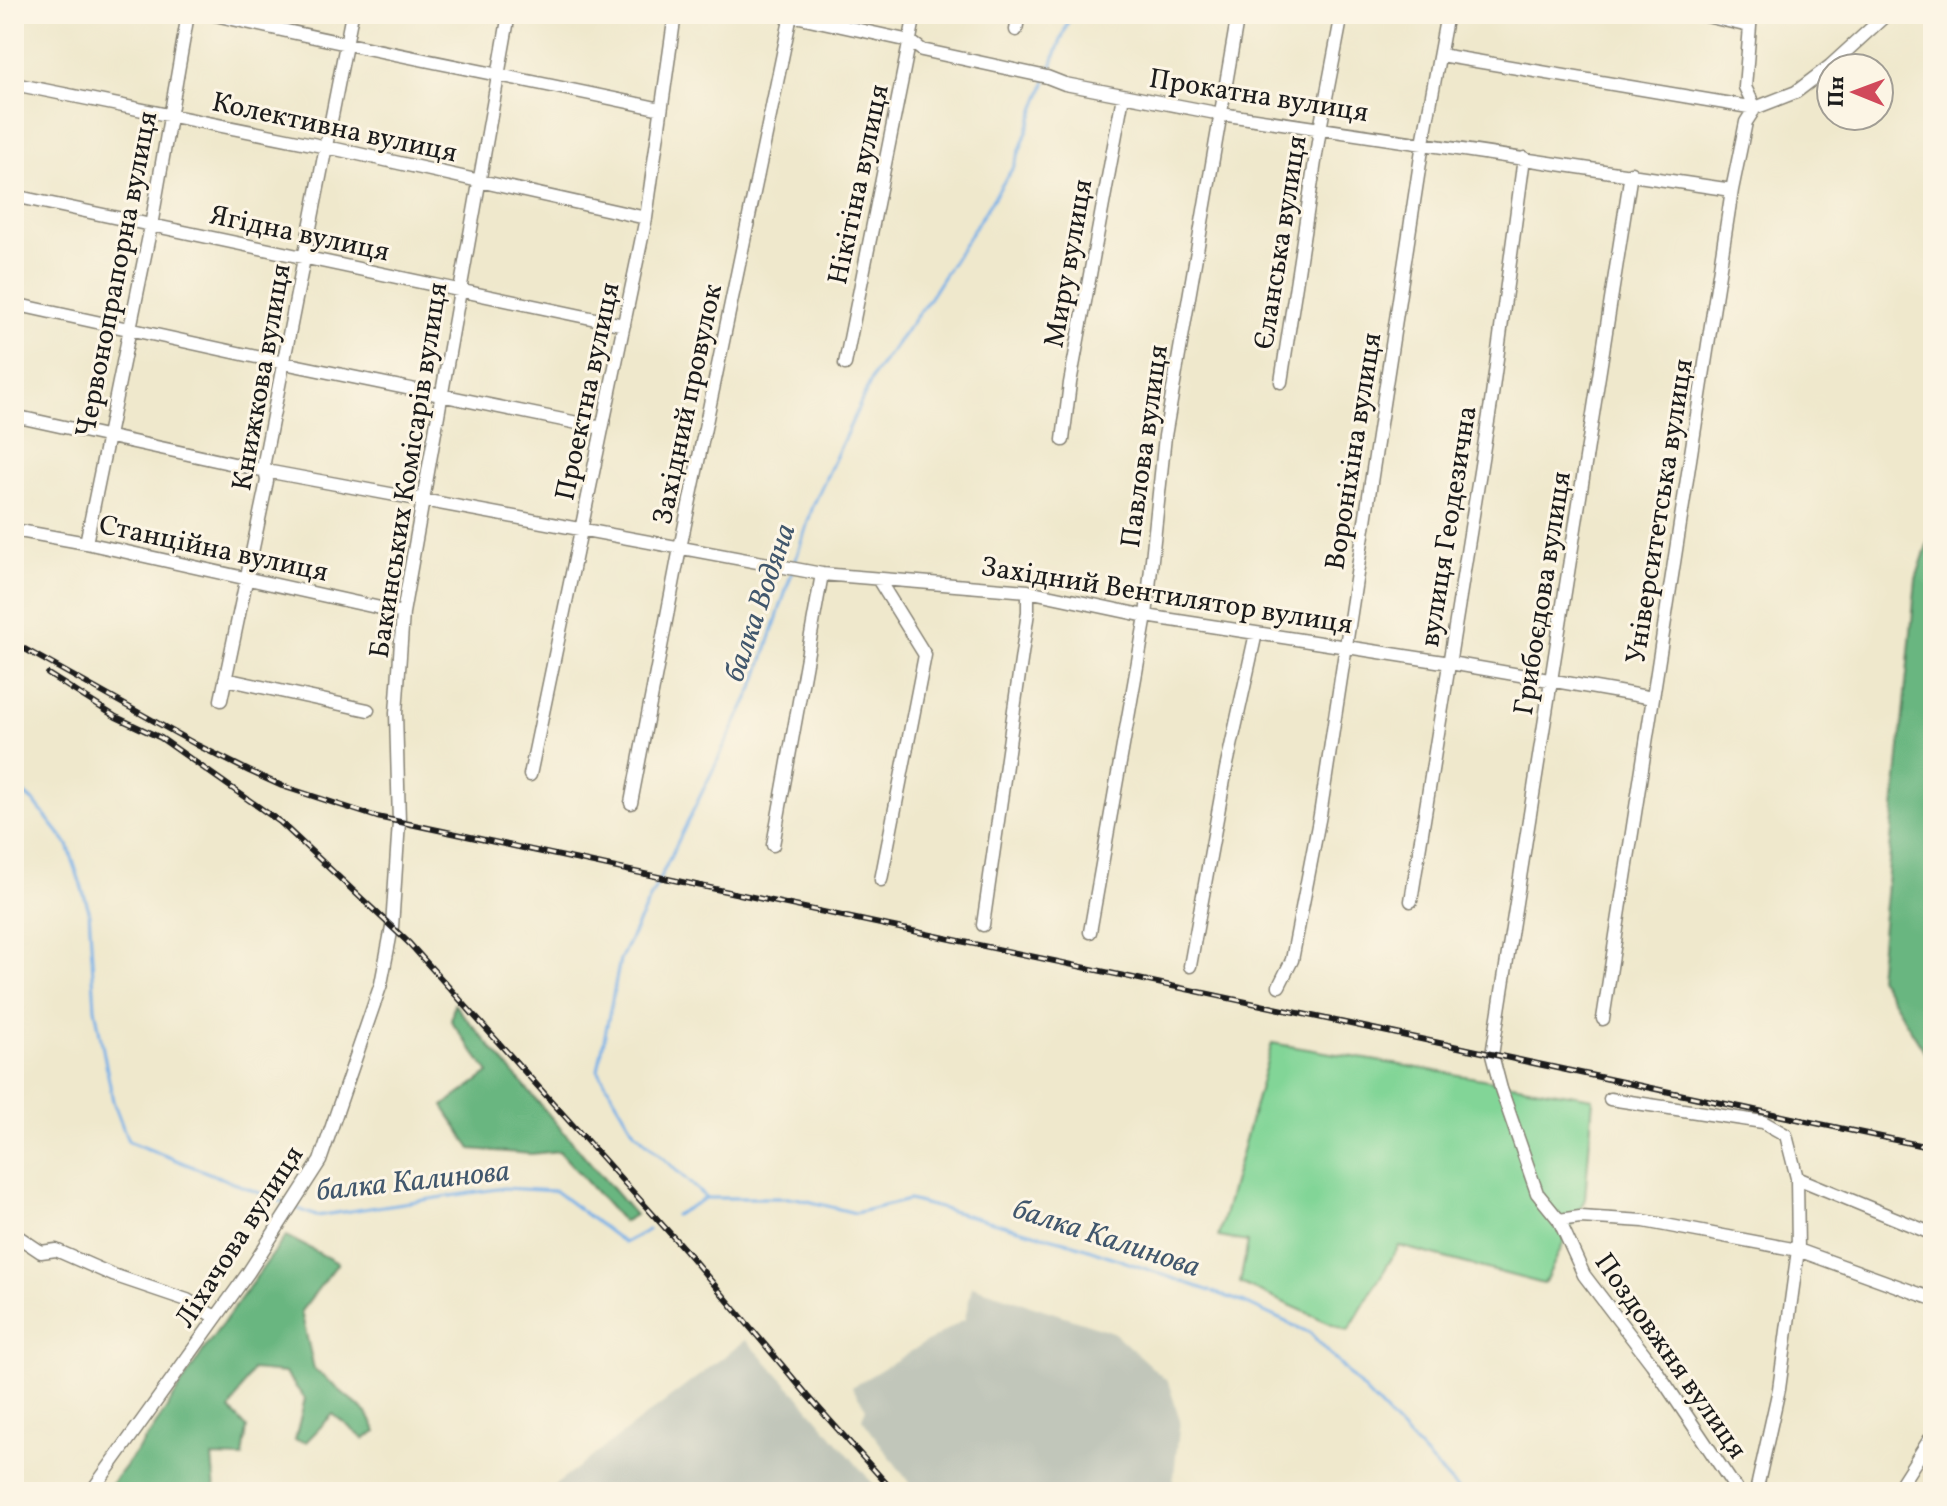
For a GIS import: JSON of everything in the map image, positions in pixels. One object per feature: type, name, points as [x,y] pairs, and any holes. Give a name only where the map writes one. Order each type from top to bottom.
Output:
[{"type":"street","name":"Червонопрапорна вулиця","points":[[86,543],[151,226],[188,14]]},
{"type":"street","points":[[211,14],[348,46],[498,73],[661,109]]},
{"type":"street","name":"Книжкова вулиця","points":[[221,700],[267,481],[264,462],[352,14]]},
{"type":"street","name":"Бакинських Комісарів вулиця","points":[[381,984],[392,927],[399,822],[396,713],[403,613],[509,14]]},
{"type":"street","name":"Проектна вулиця","points":[[530,775],[646,218],[675,14]]},
{"type":"street","name":"Прокатна вулиця","points":[[789,14],[910,41],[922,50],[1123,96],[1221,114],[1732,190]]},
{"type":"street","name":"Західний провулок","points":[[631,803],[789,14]]},
{"type":"street","name":"Нікітіна вулиця","points":[[845,364],[915,14]]},
{"type":"street","points":[[1016,30],[1019,14]]},
{"type":"street","name":"Павлова вулиця","points":[[1090,932],[1146,616],[1165,436],[1238,14]]},
{"type":"street","name":"Єланська вулиця","points":[[1281,382],[1320,129],[1342,14]]},
{"type":"street","name":"Вороніхіна вулиця","points":[[1279,986],[1292,960],[1320,815],[1423,143],[1447,14]]},
{"type":"street","points":[[1698,14],[1750,20],[1745,87],[1755,108]]},
{"type":"street","points":[[1440,55],[1755,108],[1796,92],[1863,38],[1887,14]]},
{"type":"street","name":"Колективна вулиця","points":[[14,84],[327,147],[646,218]]},
{"type":"street","name":"Миру вулиця","points":[[1063,440],[1070,383],[1123,96]]},
{"type":"street","name":"Університетська вулиця","points":[[1603,1019],[1732,190],[1746,122],[1755,108]]},
{"type":"street","name":"вулиця Геодезична","points":[[1411,901],[1491,403],[1524,158]]},
{"type":"street","name":"Грибоєдова вулиця","points":[[1499,1021],[1631,173]]},
{"type":"street","name":"Ягідна вулиця","points":[[14,196],[624,325]]},
{"type":"street","points":[[14,304],[602,428]]},
{"type":"street","name":"Західний Вентилятор вулиця","points":[[14,416],[266,471],[822,574],[1028,591],[1146,616],[1653,698]]},
{"type":"street","name":"Станційна вулиця","points":[[14,530],[403,613]]},
{"type":"street","points":[[773,845],[822,574]]},
{"type":"street","points":[[878,579],[925,655],[881,880]]},
{"type":"street","points":[[983,925],[1028,612],[1028,591]]},
{"type":"street","points":[[1190,966],[1226,769],[1256,633]]},
{"type":"street","points":[[225,679],[368,710]]},
{"type":"street","name":"Ліхачова вулиця","points":[[91,1492],[280,1224],[320,1161],[381,984]]},
{"type":"street","name":"Поздовжня вулиця","points":[[1499,1021],[1492,1055],[1537,1193],[1559,1220],[1584,1275],[1652,1364],[1738,1492]]},
{"type":"street","points":[[1610,1099],[1763,1122],[1786,1135],[1797,1178],[1798,1250],[1779,1389],[1756,1492]]},
{"type":"street","points":[[1797,1178],[1933,1234]]},
{"type":"street","points":[[1559,1220],[1580,1217],[1644,1221],[1798,1250],[1933,1299]]},
{"type":"street","points":[[14,1234],[41,1252],[56,1250],[113,1275],[187,1300],[215,1317]]},
{"type":"street","points":[[1896,1492],[1933,1434]]},
{"type":"shaded area","points":[[972,1286],[1113,1332],[1168,1382],[1180,1420],[1172,1492],[916,1492],[862,1419],[866,1408],[852,1387],[965,1319]]},
{"type":"shaded area","points":[[746,1340],[880,1492],[546,1492]]},
{"type":"green space","points":[[1933,527],[1933,1065],[1878,977],[1916,579]]},
{"type":"green space","points":[[454,1004],[635,1215],[623,1222],[559,1151],[531,1154],[471,1149],[443,1106],[489,1073],[451,1021]]},
{"type":"green space","points":[[1272,1043],[1593,1098],[1585,1199],[1544,1284],[1399,1246],[1348,1331],[1240,1283],[1248,1242],[1218,1237]]},
{"type":"green space","points":[[286,1236],[338,1263],[301,1311],[314,1369],[367,1413],[377,1432],[364,1439],[333,1414],[306,1442],[295,1440],[305,1399],[285,1373],[252,1370],[230,1410],[247,1428],[243,1458],[212,1457],[215,1492],[105,1492],[152,1431],[205,1348]]},
{"type":"waterway","name":"балка Водяна","points":[[1048,74],[1071,14]]},
{"type":"waterway","name":"балка Водяна","points":[[794,565],[813,506],[874,374],[927,302],[1014,166],[1046,81]]},
{"type":"waterway","name":"балка Водяна","points":[[706,1198],[634,1131],[598,1070],[620,960],[755,684],[792,572]]},
{"type":"waterway","name":"балка Калинова","points":[[14,785],[35,803],[68,845],[89,910],[95,1008],[113,1101],[128,1141],[287,1204]]},
{"type":"waterway","name":"балка Калинова","points":[[294,1207],[316,1216],[504,1188],[555,1191],[624,1243],[648,1230]]},
{"type":"waterway","name":"балка Калинова","points":[[675,1215],[706,1198],[796,1198],[855,1213],[909,1200],[1068,1242],[1245,1303],[1310,1333],[1460,1492]]},
{"type":"railway","points":[[14,643],[249,771],[282,786],[377,817],[1933,1148]]},
{"type":"railway","points":[[48,674],[116,717],[161,738],[280,822],[409,943],[685,1250],[894,1492]]}]
